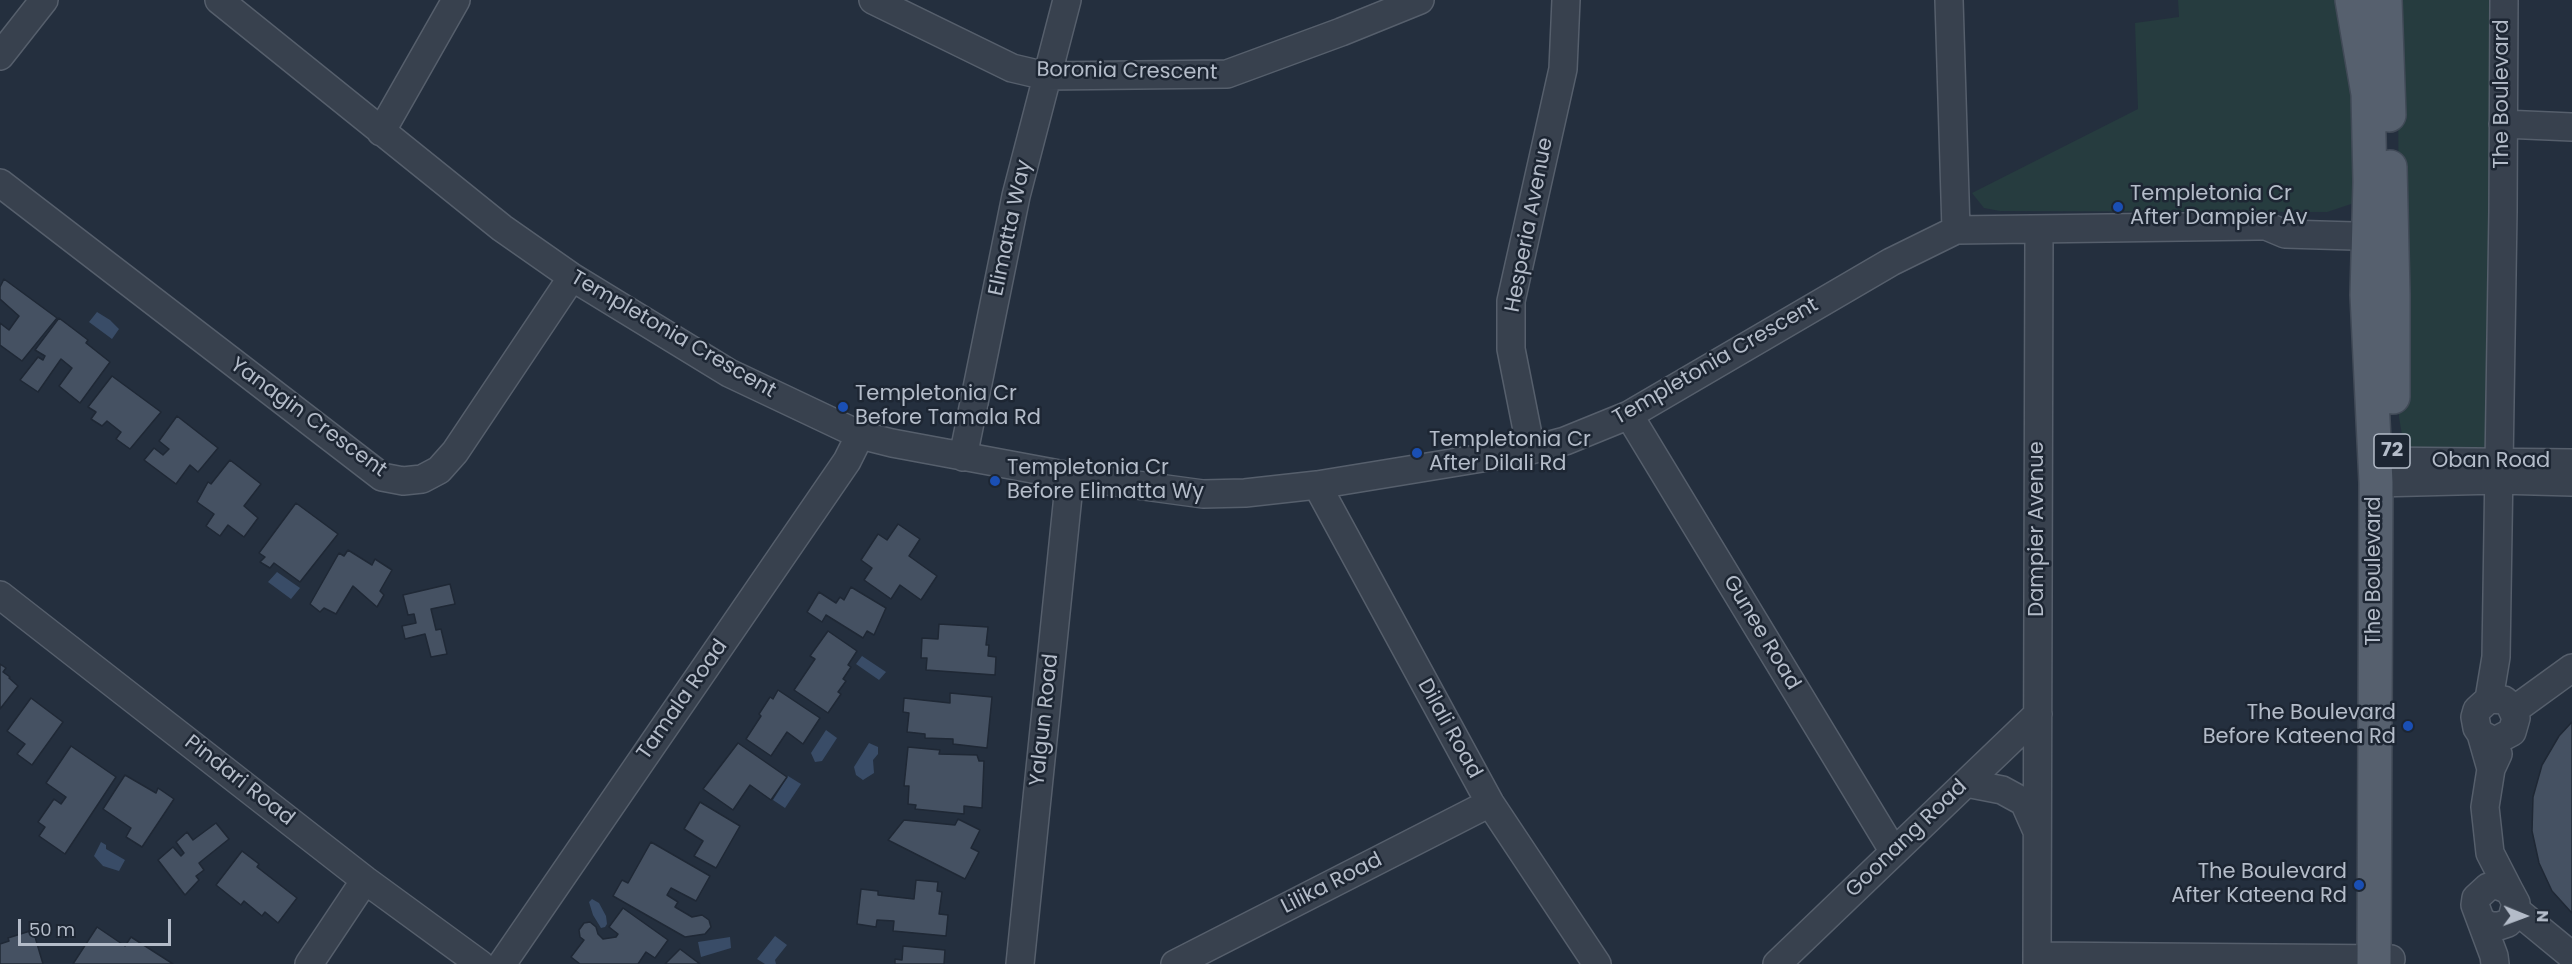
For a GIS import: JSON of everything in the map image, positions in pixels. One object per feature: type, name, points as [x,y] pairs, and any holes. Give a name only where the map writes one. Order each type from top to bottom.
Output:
[{"type":"main road","name":"The Boulevard","points":[[2352,0],[2368,94],[2380,227]]},
{"type":"main road","name":"The Boulevard","points":[[2383,962],[2384,472],[2367,295],[2380,227],[2385,0]]},
{"type":"street","points":[[0,56],[44,0]]},
{"type":"street","name":"Templetonia Crescent","points":[[219,0],[502,228],[572,277],[729,373],[860,435],[963,457],[1070,476],[1203,494],[1245,493],[1317,485],[1531,450],[1565,441],[1629,414],[1891,262],[1956,230],[2266,226],[2285,234],[2380,227]]},
{"type":"street","points":[[381,132],[456,0]]},
{"type":"street","name":"Boronia Crescent","points":[[873,0],[1012,68],[1046,76],[1227,74],[1420,0]]},
{"type":"street","name":"Elimatta Way","points":[[963,457],[1016,196],[1067,0]]},
{"type":"street","name":"Hesperia Avenue","points":[[1531,450],[1511,349],[1511,301],[1563,69],[1566,0]]},
{"type":"street","points":[[1949,0],[1956,230]]},
{"type":"street","name":"The Boulevard","points":[[2503,703],[2477,710],[2475,717],[2477,728],[2494,735],[2516,725],[2503,703],[2496,657],[2504,0]]},
{"type":"street","points":[[2503,124],[2572,127]]},
{"type":"street","name":"Yanagin Crescent","points":[[0,183],[382,477],[403,481],[422,479],[439,470],[455,452],[572,277]]},
{"type":"street","name":"Dampier Avenue","points":[[2037,960],[2039,229]]},
{"type":"street","name":"Gunee Road","points":[[1629,414],[1894,852]]},
{"type":"street","name":"Tamala Road","points":[[502,964],[847,462],[860,435]]},
{"type":"street","name":"Oban Road","points":[[2384,472],[2499,471],[2572,463]]},
{"type":"street","name":"Oban Road","points":[[2499,471],[2572,482]]},
{"type":"street","name":"Yalgun Road","points":[[1020,964],[1070,476]]},
{"type":"street","name":"Dilali Road","points":[[1317,485],[1490,803],[1597,964]]},
{"type":"street","name":"Pindari Road","points":[[0,595],[365,880],[480,964]]},
{"type":"street","points":[[2503,703],[2572,668]]},
{"type":"street","name":"Goonang Road","points":[[1777,964],[2038,714]]},
{"type":"street","name":"The Boulevard","points":[[2494,735],[2485,807],[2490,853],[2504,911],[2495,960]]},
{"type":"street","name":"Dampier Avenue","points":[[1966,783],[2002,790],[2024,802],[2037,830]]},
{"type":"street","name":"Lilika Road","points":[[1175,964],[1490,803]]},
{"type":"street","name":"The Boulevard","points":[[2490,853],[2482,891],[2475,905],[2477,916],[2504,911]]},
{"type":"street","points":[[309,964],[365,880]]},
{"type":"street","points":[[2504,911],[2572,956]]},
{"type":"street","points":[[2037,960],[2383,962]]},
{"type":"green space","points":[[2178,0],[2339,0],[2357,95],[2354,203],[2327,212],[2000,211],[1984,208],[1972,193],[2138,109],[2135,23],[2179,17]]},
{"type":"green space","points":[[2398,0],[2495,0],[2486,446],[2469,455],[2419,454],[2403,441],[2399,417]]},
{"type":"water","points":[[97,312],[119,329],[112,339],[89,322]]},
{"type":"water","points":[[277,572],[300,588],[291,599],[268,582]]},
{"type":"water","points":[[862,656],[886,672],[879,680],[856,664]]},
{"type":"water","points":[[826,730],[837,738],[822,761],[815,762],[811,753]]},
{"type":"water","points":[[869,743],[878,747],[878,754],[873,760],[874,773],[863,780],[856,775],[854,767]]},
{"type":"water","points":[[788,776],[801,784],[785,808],[773,800]]},
{"type":"water","points":[[101,842],[106,845],[106,849],[125,860],[119,871],[103,866],[94,856]]},
{"type":"water","points":[[592,899],[599,903],[606,916],[605,927],[601,928],[593,915],[589,902]]},
{"type":"water","points":[[775,936],[787,945],[775,960],[776,964],[765,964],[757,959]]},
{"type":"water","points":[[730,937],[731,948],[701,957],[698,942]]},
{"type":"building","points":[[4,279],[57,318],[22,361],[0,345],[0,323],[9,330],[19,316],[0,299],[0,287]]},
{"type":"building","points":[[59,318],[88,340],[86,343],[110,362],[80,403],[59,386],[72,368],[61,359],[38,392],[20,380],[38,357],[43,360],[45,356],[35,350]]},
{"type":"building","points":[[112,376],[161,412],[130,449],[116,439],[121,432],[107,421],[102,426],[91,419],[96,412],[88,407]]},
{"type":"building","points":[[177,416],[218,448],[198,472],[190,465],[176,484],[144,460],[154,448],[163,455],[169,449],[159,441]]},
{"type":"building","points":[[230,460],[261,484],[244,506],[258,518],[244,537],[228,525],[220,536],[206,526],[214,514],[197,502],[208,482],[211,484]]},
{"type":"building","points":[[296,503],[338,534],[300,582],[274,563],[270,568],[260,562],[265,557],[259,553]]},
{"type":"building","points":[[898,524],[920,539],[909,556],[937,576],[921,600],[900,585],[891,599],[864,580],[872,568],[861,560],[878,534],[887,540]]},
{"type":"building","points":[[348,550],[372,565],[375,559],[392,570],[380,591],[384,595],[377,607],[353,586],[336,614],[324,608],[320,612],[310,604],[339,553],[344,556]]},
{"type":"building","points":[[450,584],[455,604],[431,609],[436,630],[441,629],[447,654],[431,657],[425,634],[405,639],[402,626],[416,623],[414,614],[408,615],[403,595]]},
{"type":"building","points":[[851,587],[886,608],[874,635],[867,631],[863,638],[826,615],[822,622],[807,612],[819,592],[836,603],[840,597],[844,600]]},
{"type":"building","points":[[939,624],[988,627],[986,645],[989,645],[988,656],[996,657],[995,675],[926,670],[927,658],[921,658],[922,638],[938,639]]},
{"type":"building","points":[[828,631],[857,651],[848,665],[851,667],[843,679],[846,681],[838,692],[841,694],[828,713],[794,690],[815,659],[810,656]]},
{"type":"building","points":[[0,664],[6,668],[3,672],[18,686],[0,709]]},
{"type":"building","points":[[778,690],[820,718],[803,744],[787,732],[771,756],[746,739],[770,697],[773,699]]},
{"type":"building","points":[[950,693],[992,697],[987,748],[953,744],[953,739],[925,738],[925,734],[907,732],[909,713],[903,712],[904,698],[950,703]]},
{"type":"building","points":[[31,698],[63,722],[32,765],[17,754],[25,744],[7,731]]},
{"type":"building","points":[[2572,722],[2572,913],[2552,891],[2539,863],[2532,831],[2533,797],[2542,765],[2559,736]]},
{"type":"building","points":[[738,743],[787,777],[771,800],[750,785],[733,810],[703,789]]},
{"type":"building","points":[[71,746],[116,777],[65,854],[39,836],[45,827],[38,822],[54,799],[61,804],[66,797],[46,783]]},
{"type":"building","points":[[908,747],[940,750],[939,754],[977,755],[979,761],[984,761],[982,808],[964,806],[964,814],[915,809],[916,805],[908,804],[909,786],[904,786]]},
{"type":"building","points":[[125,775],[156,793],[158,788],[174,799],[142,847],[126,837],[131,828],[103,809]]},
{"type":"building","points":[[700,802],[740,826],[716,868],[694,856],[703,841],[684,829]]},
{"type":"building","points":[[958,819],[980,830],[971,848],[979,852],[965,879],[888,840],[904,820],[955,825]]},
{"type":"building","points":[[216,823],[229,839],[199,863],[204,870],[196,876],[199,880],[185,895],[158,860],[173,847],[181,856],[184,853],[176,842],[187,832],[193,840]]},
{"type":"building","points":[[651,842],[710,876],[696,901],[671,888],[667,895],[678,902],[675,907],[692,917],[702,915],[709,920],[711,927],[705,934],[685,937],[613,896],[622,880],[628,883]]},
{"type":"building","points":[[242,851],[259,864],[257,867],[297,898],[278,923],[265,912],[262,916],[244,901],[241,905],[216,885]]},
{"type":"building","points":[[916,880],[938,882],[937,891],[942,892],[939,914],[948,915],[946,936],[893,931],[894,921],[877,920],[876,927],[857,924],[861,889],[878,891],[878,895],[914,899]]},
{"type":"building","points":[[623,908],[668,940],[655,958],[646,952],[638,964],[580,964],[571,957],[584,940],[580,937],[579,930],[584,923],[590,922],[596,927],[603,939],[616,937],[618,934],[609,927]]},
{"type":"building","points":[[97,927],[125,946],[131,937],[173,964],[73,964]]},
{"type":"building","points":[[33,930],[43,964],[0,964],[0,944],[9,941],[8,938]]},
{"type":"building","points":[[903,946],[945,950],[944,964],[895,964],[895,959],[902,960]]},
{"type":"building","points":[[680,949],[700,964],[665,964]]},
{"type":"place","name":"Templetonia Cr After Dampier Av","points":[[2118,207]]},
{"type":"place","name":"Templetonia Cr Before Tamala Rd","points":[[843,407]]},
{"type":"place","name":"Templetonia Cr After Dilali Rd","points":[[1417,453]]},
{"type":"place","name":"Templetonia Cr Before Elimatta Wy","points":[[995,481]]},
{"type":"place","name":"The Boulevard Before Kateena Rd","points":[[2408,726]]},
{"type":"place","name":"The Boulevard After Kateena Rd","points":[[2359,885]]}]
